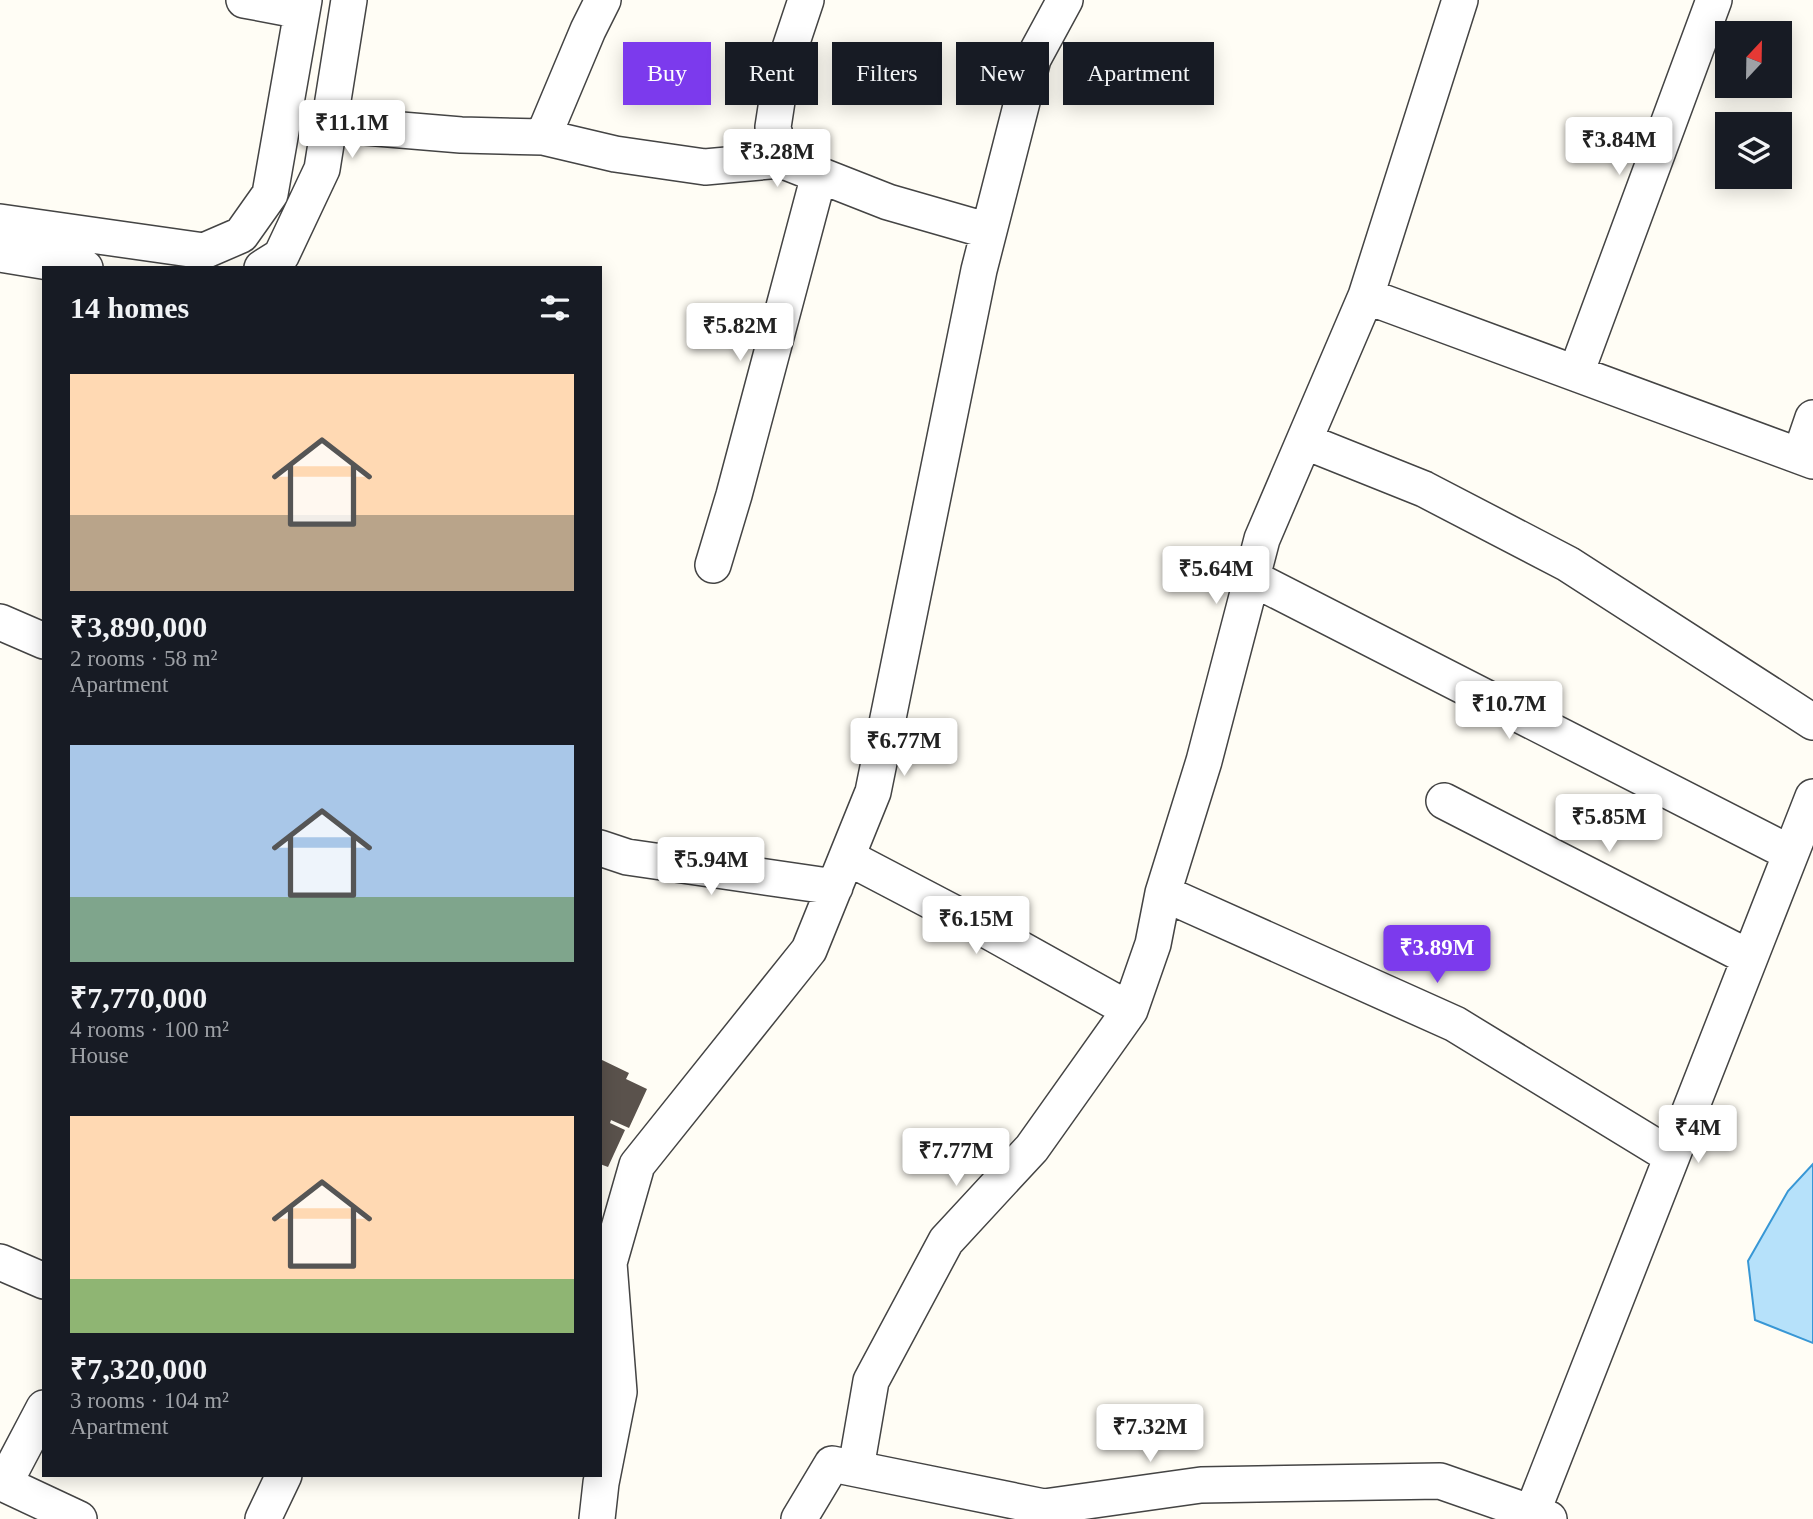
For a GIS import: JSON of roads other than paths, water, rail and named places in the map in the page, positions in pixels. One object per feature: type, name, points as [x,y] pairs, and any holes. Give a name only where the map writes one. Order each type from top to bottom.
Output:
[{"type":"street","points":[[0,222],[204,251],[241,235],[270,194],[303,6],[244,0]]},
{"type":"street","points":[[265,266],[281,256],[322,169],[349,0]]},
{"type":"street","points":[[543,137],[603,0]]},
{"type":"street","points":[[781,160],[773,127],[781,75],[806,0]]},
{"type":"street","points":[[597,1519],[601,1483],[620,1392],[609,1263],[637,1165],[808,950],[873,792],[979,270],[1033,59],[1065,0]]},
{"type":"street","points":[[856,1468],[871,1381],[946,1241],[1032,1148],[1130,1010],[1153,944],[1163,893],[1205,761],[1262,539],[1366,296],[1460,0]]},
{"type":"street","points":[[1576,373],[1714,0]]},
{"type":"street","points":[[329,124],[461,135],[543,137],[615,154],[705,167],[781,160],[888,202],[989,231]]},
{"type":"street","points":[[713,565],[819,175]]},
{"type":"street","points":[[0,254],[73,266]]},
{"type":"street","points":[[1366,296],[1806,458],[1813,418]]},
{"type":"street","points":[[1304,441],[1423,489],[1569,564],[1813,722]]},
{"type":"street","points":[[1252,578],[1790,853]]},
{"type":"street","points":[[0,622],[42,640]]},
{"type":"street","points":[[799,1519],[832,1464],[1045,1513],[1201,1485],[1440,1481],[1541,1516],[1671,1156],[1813,797]]},
{"type":"street","points":[[1444,801],[1748,957]]},
{"type":"street","points":[[602,849],[627,857],[841,872],[990,932],[1130,1010]]},
{"type":"street","points":[[1163,893],[1455,1024],[1671,1156]]},
{"type":"street","points":[[0,1262],[42,1280]]},
{"type":"street","points":[[42,1412],[2,1483],[79,1519]]},
{"type":"street","points":[[263,1519],[283,1477]]},
{"type":"water","points":[[1813,1164],[1813,1343],[1755,1320],[1748,1261],[1788,1191]]}]
